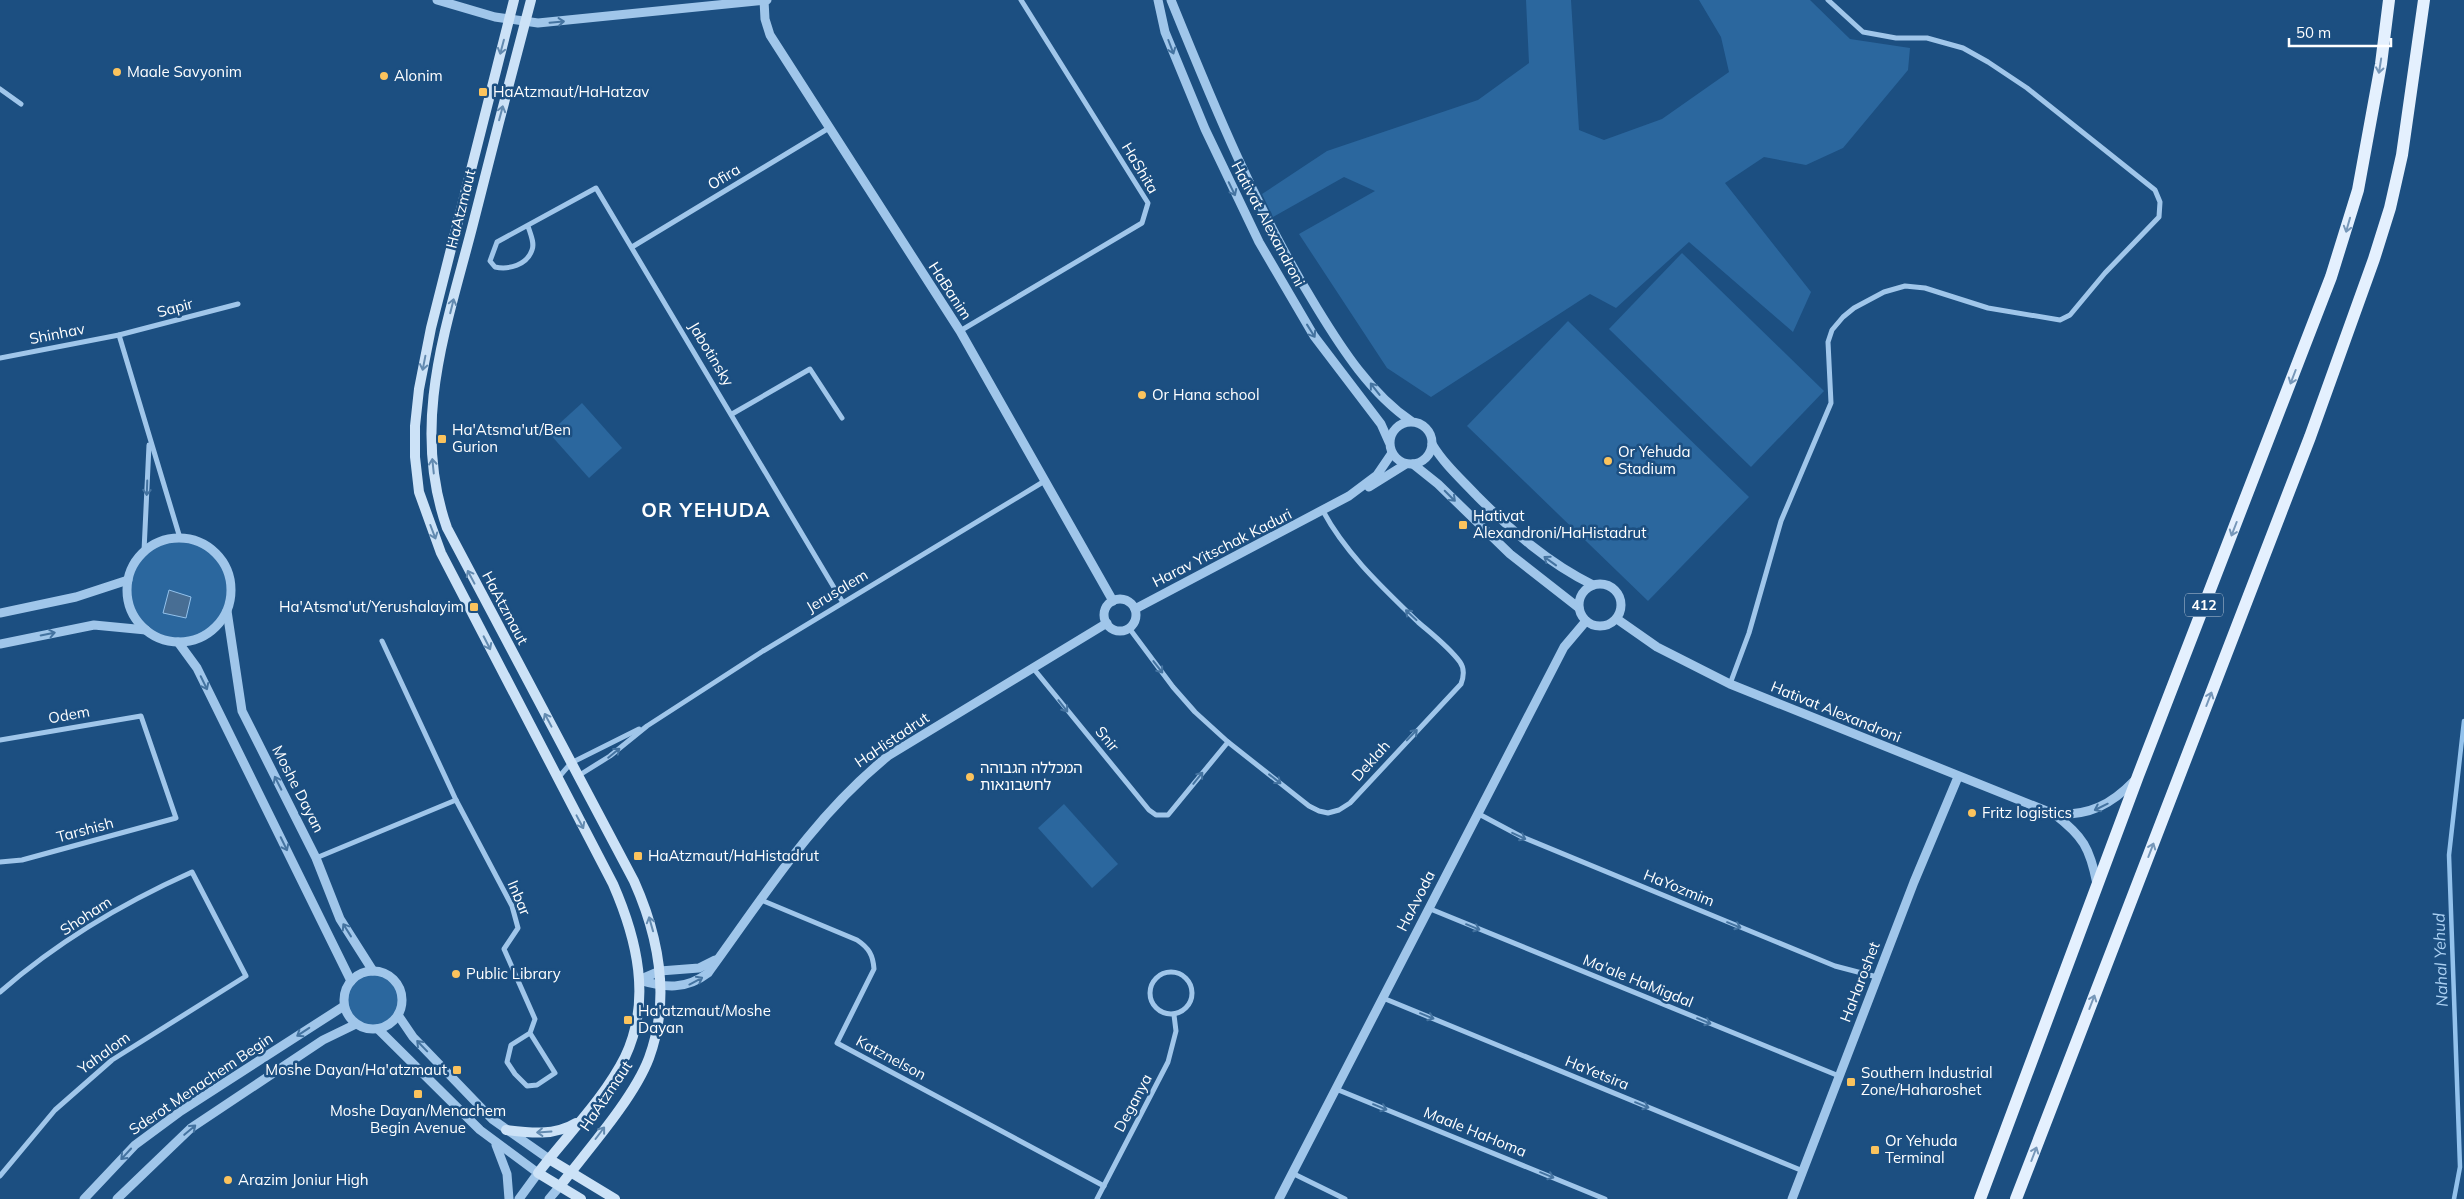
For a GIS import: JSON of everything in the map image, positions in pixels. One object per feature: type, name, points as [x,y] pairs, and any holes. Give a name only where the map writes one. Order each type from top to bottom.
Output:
[{"type":"main road","name":"HaAtzmaut","points":[[514,0],[431,328],[419,389],[415,426],[415,457],[419,492],[441,553],[622,902],[634,943],[639,980],[638,1016],[633,1038],[624,1058],[607,1085],[538,1173]]},
{"type":"main road","name":"HaAtzmaut","points":[[531,0],[436,367],[432,398],[431,443],[436,488],[447,528],[642,900],[653,932],[660,971],[659,1015],[648,1059],[635,1085],[560,1186]]},
{"type":"main road","name":"412","points":[[1980,1199],[2138,776],[2328,287],[2358,190],[2389,0]]},
{"type":"main road","name":"412","points":[[2016,1199],[2310,436],[2374,259],[2390,208],[2402,155],[2424,0]]},
{"type":"main road","points":[[506,1130],[548,1132],[563,1129],[579,1121]]},
{"type":"main road","points":[[549,1159],[615,1199]]},
{"type":"main road","points":[[538,1173],[582,1199]]},
{"type":"street","points":[[437,0],[473,12],[509,20],[553,23],[726,2],[766,0]]},
{"type":"street","name":"HaBanim","points":[[766,0],[765,20],[770,35],[960,331],[1113,601]]},
{"type":"street","name":"HaShita","points":[[960,331],[1142,223],[1148,203],[1021,0]]},
{"type":"street","name":"Hativat Alexandroni","points":[[1158,0],[1165,32],[1204,129],[1259,242],[1314,336],[1381,424],[1389,442]]},
{"type":"street","name":"Hativat Alexandroni","points":[[1171,0],[1221,122],[1274,234],[1329,327],[1382,398],[1411,421]]},
{"type":"street","points":[[1730,684],[1749,632],[1781,521],[1832,403],[1827,354],[1828,342],[1832,330],[1843,317],[1854,308],[1884,292],[1905,286],[1925,288],[1988,308],[2060,320],[2070,315],[2105,273],[2159,217],[2160,202],[2155,190],[2028,88],[1963,48],[1927,38],[1896,38],[1863,32],[1828,0]]},
{"type":"street","points":[[0,89],[20,104]]},
{"type":"street","name":"Ofira","points":[[632,246],[829,128]]},
{"type":"street","name":"Jabotinsky","points":[[528,226],[533,243],[532,250],[526,259],[511,268],[495,267],[490,261],[497,242],[510,233],[528,226],[596,188],[842,601]]},
{"type":"street","name":"Sapir","points":[[119,336],[238,304]]},
{"type":"street","points":[[119,336],[180,538]]},
{"type":"street","name":"Shinhav","points":[[0,358],[119,336]]},
{"type":"street","points":[[732,414],[810,369],[842,418]]},
{"type":"street","points":[[1323,511],[1409,464],[1424,460],[1432,444],[1432,437],[1424,425],[1411,421],[1404,422],[1394,430],[1389,442],[1392,453],[1409,464],[1438,484],[1510,554],[1579,608],[1586,621],[1598,626],[1612,623],[1617,619],[1622,606],[1618,593],[1607,585],[1593,585],[1557,566],[1533,548],[1448,467],[1432,444]]},
{"type":"street","points":[[144,551],[149,439]]},
{"type":"street","points":[[1349,496],[1377,475],[1392,453]]},
{"type":"street","name":"Jerusalem","points":[[557,779],[571,763],[646,726],[842,601],[1044,482]]},
{"type":"street","name":"Harav Yitschak Kaduri","points":[[1135,608],[1323,511]]},
{"type":"street","name":"Deklah","points":[[1129,628],[1173,687],[1195,712],[1228,742],[1309,806],[1328,813],[1339,810],[1350,803],[1461,684],[1464,674],[1461,664],[1367,571],[1341,540],[1323,511]]},
{"type":"street","points":[[172,537],[180,538],[188,538],[204,543],[218,554],[228,568],[232,584],[231,602],[224,618],[212,631],[196,640],[178,642],[161,639],[146,630],[134,617],[128,600],[128,580],[132,567],[144,551],[156,543],[172,537]]},
{"type":"street","points":[[0,613],[76,597],[128,580]]},
{"type":"street","points":[[1579,608],[1582,594],[1593,585]]},
{"type":"street","points":[[1125,600],[1135,608],[1136,617],[1129,628],[1117,630],[1107,623],[1105,611],[1113,601],[1125,600]]},
{"type":"street","name":"Moshe Dayan","points":[[227,611],[242,711],[316,858],[340,918],[373,971]]},
{"type":"street","name":"Hativat Alexandroni","points":[[1617,619],[1657,647],[1730,684],[1878,745],[2054,814],[2072,815],[2101,808],[2115,799],[2138,776]]},
{"type":"street","name":"HaAvoda","points":[[1278,1199],[1564,647],[1586,621]]},
{"type":"street","name":"HaHistadrut","points":[[639,980],[661,986],[684,986],[697,982],[708,973],[814,828],[857,782],[888,756],[1107,623]]},
{"type":"street","points":[[0,644],[94,625],[146,630]]},
{"type":"street","name":"Inbar","points":[[382,641],[456,800],[512,906],[518,928],[504,949],[535,1019],[530,1033]]},
{"type":"street","points":[[178,642],[197,668],[351,981]]},
{"type":"street","name":"Snir","points":[[1033,667],[1149,810],[1156,815],[1168,815],[1228,742]]},
{"type":"street","name":"Odem","points":[[0,740],[141,716],[176,818]]},
{"type":"street","name":"Jerusalem","points":[[578,776],[610,756],[646,726]]},
{"type":"street","name":"HaHaroshet","points":[[1792,1199],[1877,977],[1958,777]]},
{"type":"street","points":[[316,858],[456,800]]},
{"type":"street","name":"HaYozmim","points":[[1477,812],[1522,837],[1826,963],[1877,977]]},
{"type":"street","name":"Hativat Alexandroni","points":[[2054,814],[2084,840],[2092,859],[2098,884]]},
{"type":"street","name":"Tarshish","points":[[0,862],[22,860],[176,818]]},
{"type":"street","name":"Shoham","points":[[0,992],[55,950],[115,912],[192,872],[246,976]]},
{"type":"street","name":"Katznelson","points":[[761,900],[857,940],[866,946],[873,955],[874,969],[837,1043],[1104,1186]]},
{"type":"street","name":"Ma'ale HaMigdal","points":[[1428,908],[1839,1076]]},
{"type":"street","name":"HaHistadrut","points":[[639,980],[660,971],[699,968],[721,955]]},
{"type":"street","points":[[373,971],[386,974],[399,987],[402,996],[398,1015],[392,1022],[378,1028],[364,1028],[356,1024],[349,1017],[344,1006],[346,989],[358,975],[373,971]]},
{"type":"street","points":[[1171,972],[1187,978],[1192,989],[1189,1006],[1174,1014],[1158,1010],[1150,995],[1156,979],[1171,972]]},
{"type":"street","name":"Yahalom","points":[[0,1176],[55,1110],[83,1083],[112,1060],[246,976]]},
{"type":"street","name":"HaYetsira","points":[[1382,998],[1803,1171]]},
{"type":"street","name":"Sderot Menachem Begin","points":[[84,1199],[135,1145],[181,1111],[344,1006]]},
{"type":"street","name":"Deganya","points":[[1097,1199],[1168,1062],[1176,1031],[1174,1014]]},
{"type":"street","points":[[398,1015],[413,1037],[470,1097],[506,1130],[549,1159]]},
{"type":"street","name":"Sderot Menachem Begin","points":[[116,1199],[191,1128],[323,1040],[356,1024]]},
{"type":"street","points":[[378,1028],[495,1142],[538,1173],[518,1199]]},
{"type":"street","points":[[530,1033],[556,1073],[537,1086],[527,1086],[514,1074],[507,1062],[511,1045],[530,1033]]},
{"type":"street","name":"Maale HaHoma","points":[[1335,1089],[1605,1199]]},
{"type":"street","points":[[495,1142],[508,1174],[509,1199]]},
{"type":"street","points":[[1292,1173],[1345,1199]]},
{"type":"street","points":[[549,1199],[560,1186]]},
{"type":"shaded area","points":[[1526,0],[1571,0],[1579,130],[1604,140],[1662,119],[1729,72],[1721,37],[1699,0],[1810,0],[1850,39],[1910,48],[1908,70],[1843,148],[1806,165],[1764,157],[1725,183],[1811,292],[1793,332],[1689,242],[1616,308],[1590,294],[1431,397],[1387,368],[1299,234],[1375,191],[1344,177],[1273,217],[1262,194],[1327,151],[1478,100],[1529,63]]},
{"type":"shaded area","points":[[1682,253],[1824,391],[1751,467],[1609,329]]},
{"type":"shaded area","name":"Or Yehuda Stadium","points":[[1568,321],[1749,497],[1648,601],[1467,426]]},
{"type":"shaded area","points":[[582,403],[622,448],[589,478],[549,433]]},
{"type":"shaded area","points":[[179,540],[189,541],[207,548],[221,562],[228,580],[228,600],[221,618],[207,632],[189,639],[179,640],[169,639],[151,632],[137,618],[130,600],[129,590],[130,580],[137,562],[151,548],[169,541]]},
{"type":"shaded area","points":[[169,590],[191,597],[186,618],[163,613]]},
{"type":"shaded area","points":[[1064,804],[1118,864],[1092,888],[1038,828]]},
{"type":"shaded area","points":[[368,973],[378,973],[388,977],[396,985],[400,1000],[396,1015],[388,1023],[378,1027],[368,1027],[358,1023],[350,1015],[346,1005],[346,995],[350,985],[358,977]]},
{"type":"waterway","name":"Nahal Yehud","points":[[2454,1199],[2460,1167],[2449,855],[2464,721]]},
{"type":"place","name":"Maale Savyonim","points":[[117,72]]},
{"type":"place","name":"Alonim","points":[[384,76]]},
{"type":"place","name":"HaAtzmaut/HaHatzav","points":[[483,92]]},
{"type":"place","name":"Or Hana school","points":[[1142,395]]},
{"type":"place","name":"Ha'Atsma'ut/Ben Gurion","points":[[442,439]]},
{"type":"place","name":"Or Yehuda Stadium","points":[[1608,461]]},
{"type":"place","name":"Hativat Alexandroni/HaHistadrut","points":[[1463,525]]},
{"type":"place","name":"Ha'Atsma'ut/Yerushalayim","points":[[474,607]]},
{"type":"place","name":"המכללה הגבוהה לחשבונאות","points":[[970,777]]},
{"type":"place","name":"Fritz logistics","points":[[1972,813]]},
{"type":"place","name":"HaAtzmaut/HaHistadrut","points":[[638,856]]},
{"type":"place","name":"Public Library","points":[[456,974]]},
{"type":"place","name":"Ha'atzmaut/Moshe Dayan","points":[[628,1020]]},
{"type":"place","name":"Moshe Dayan/Ha'atzmaut","points":[[457,1070]]},
{"type":"place","name":"Southern Industrial Zone/Haharoshet","points":[[1851,1082]]},
{"type":"place","name":"Moshe Dayan/Menachem Begin Avenue","points":[[418,1094]]},
{"type":"place","name":"Or Yehuda Terminal","points":[[1875,1150]]},
{"type":"place","name":"Arazim Joniur High","points":[[228,1180]]},
{"type":"district","name":"OR YEHUDA","points":[[706,510]]}]
